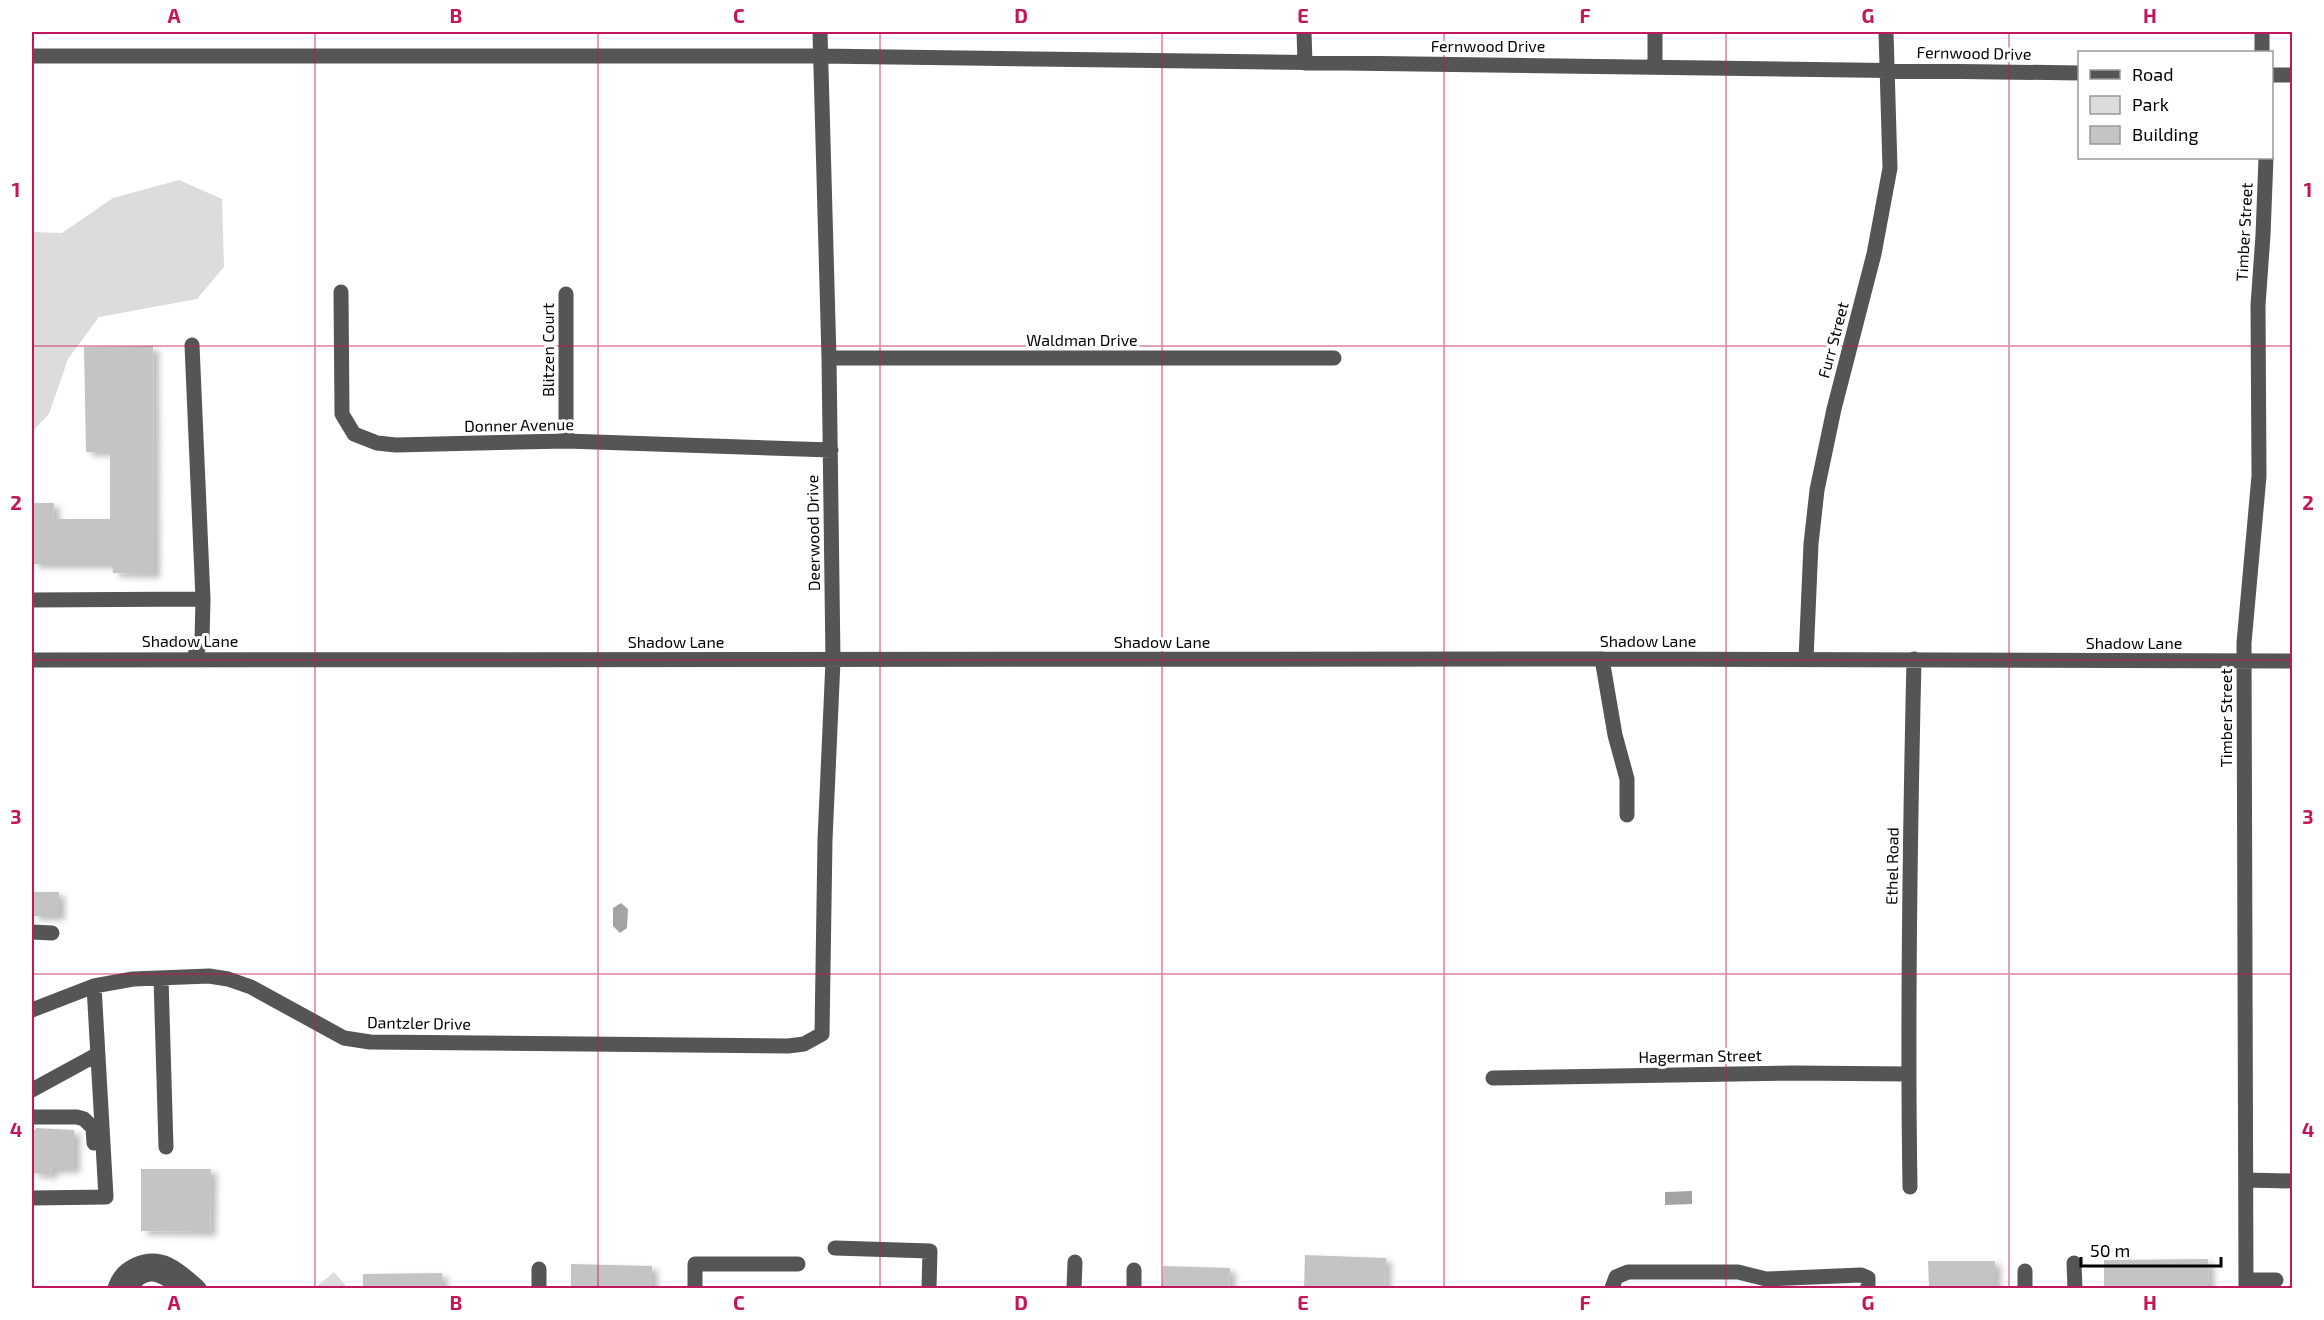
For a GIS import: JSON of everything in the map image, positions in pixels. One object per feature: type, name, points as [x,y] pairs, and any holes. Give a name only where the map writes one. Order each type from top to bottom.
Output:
[{"type":"street","name":"Deerwood Drive","points":[[820,32],[831,450],[833,661],[825,840],[822,1034]]},
{"type":"street","points":[[1304,32],[1305,63]]},
{"type":"street","points":[[1655,32],[1655,66]]},
{"type":"street","name":"Furr Street","points":[[1806,659],[1811,544],[1817,490],[1833,409],[1871,264],[1890,168],[1886,32]]},
{"type":"street","points":[[2262,32],[2262,51]]},
{"type":"street","name":"Fernwood Drive","points":[[32,56],[820,56],[2078,73]]},
{"type":"street","points":[[2273,75],[2292,75]]},
{"type":"street","name":"Timber Street","points":[[2246,1284],[2244,661],[2259,476],[2258,305],[2266,159]]},
{"type":"street","name":"Donner Avenue","points":[[341,292],[342,414],[354,434],[377,443],[396,445],[566,441],[831,450]]},
{"type":"street","name":"Blitzen Court","points":[[566,294],[566,441]]},
{"type":"street","points":[[192,345],[202,599],[202,640],[193,659]]},
{"type":"street","name":"Waldman Drive","points":[[829,358],[1334,358]]},
{"type":"street","points":[[32,600],[202,599]]},
{"type":"street","points":[[1602,658],[1615,735],[1627,778],[1627,815]]},
{"type":"street","name":"Shadow Lane","points":[[32,660],[833,661],[1602,658],[2292,662]]},
{"type":"street","name":"Ethel Road","points":[[1910,1187],[1909,861],[1914,659]]},
{"type":"street","points":[[32,932],[52,933]]},
{"type":"street","name":"Dantzler Drive","points":[[32,1010],[94,986],[134,979],[209,976],[228,979],[251,987],[344,1038],[370,1042],[788,1046],[804,1044],[822,1034]]},
{"type":"street","points":[[161,978],[166,1147]]},
{"type":"street","points":[[32,1198],[106,1197],[94,986]]},
{"type":"street","points":[[32,1090],[98,1054]]},
{"type":"street","name":"Hagerman Street","points":[[1492,1078],[1793,1073],[1908,1074]]},
{"type":"street","points":[[32,1117],[77,1117],[84,1119],[93,1128],[96,1197]]},
{"type":"street","points":[[2246,1180],[2292,1181]]},
{"type":"street","points":[[835,1248],[930,1251],[929,1288]]},
{"type":"street","points":[[115,1288],[129,1268],[145,1261],[166,1264],[183,1273],[199,1288]]},
{"type":"street","points":[[1074,1288],[1075,1262]]},
{"type":"street","points":[[2074,1263],[2074,1288]]},
{"type":"street","points":[[695,1288],[695,1264],[798,1264]]},
{"type":"street","points":[[539,1269],[539,1288]]},
{"type":"street","points":[[1134,1270],[1134,1288]]},
{"type":"street","points":[[2025,1271],[2025,1288]]},
{"type":"street","points":[[1612,1288],[1616,1277],[1628,1272],[1738,1272],[1766,1284],[1861,1275],[1868,1278],[1868,1288]]},
{"type":"street","points":[[131,1288],[136,1280],[151,1274],[166,1277],[178,1288]]},
{"type":"street","points":[[2246,1284],[2276,1280]]},
{"type":"green space","points":[[179,180],[222,199],[224,267],[197,299],[99,317],[68,359],[49,414],[32,432],[32,232],[62,233],[113,198]]},
{"type":"green space","points":[[334,1272],[348,1288],[316,1287]]},
{"type":"shaded area","points":[[621,903],[628,909],[627,928],[620,933],[613,926],[613,908]]},
{"type":"shaded area","points":[[1692,1191],[1692,1204],[1665,1205],[1665,1192]]},
{"type":"building","points":[[153,346],[154,574],[113,573],[112,564],[32,564],[32,503],[54,503],[53,519],[110,519],[110,452],[86,452],[84,347]]},
{"type":"building","points":[[32,892],[59,892],[59,916],[32,916]]},
{"type":"building","points":[[36,1128],[74,1130],[74,1169],[51,1169],[52,1175],[32,1173],[32,1130]]},
{"type":"building","points":[[141,1169],[211,1169],[210,1232],[141,1231]]},
{"type":"building","points":[[1305,1255],[1386,1258],[1385,1288],[1304,1288]]},
{"type":"building","points":[[2208,1259],[2209,1288],[2104,1288],[2104,1260]]},
{"type":"building","points":[[1928,1261],[1995,1261],[1995,1288],[1929,1288]]},
{"type":"building","points":[[571,1264],[652,1266],[652,1288],[571,1288]]},
{"type":"building","points":[[1163,1266],[1230,1268],[1229,1288],[1162,1288]]},
{"type":"building","points":[[442,1273],[442,1288],[363,1288],[363,1274]]}]
